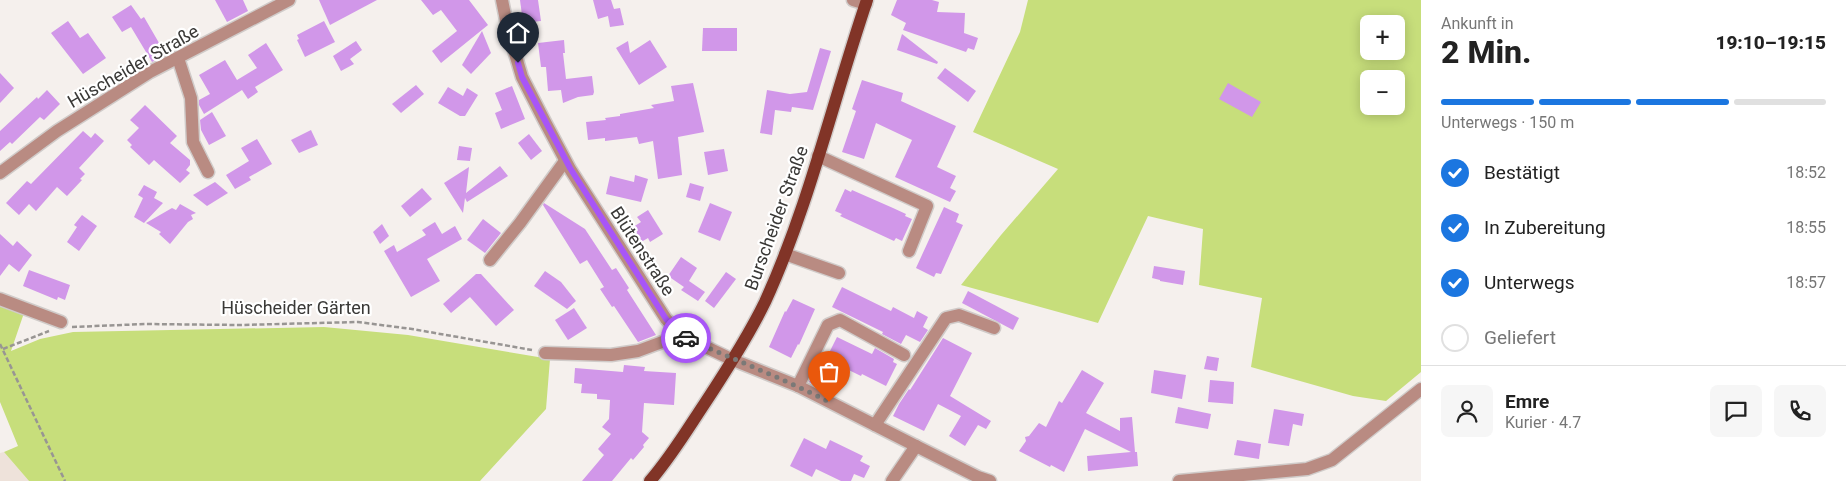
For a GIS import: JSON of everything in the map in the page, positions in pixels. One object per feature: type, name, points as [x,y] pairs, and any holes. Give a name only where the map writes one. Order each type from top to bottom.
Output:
[{"type":"main road","name":"Burscheider Straße","points":[[650,481],[669,460],[732,360],[764,304],[785,254],[866,2]]},
{"type":"street","name":"Hüscheider Straße","points":[[0,172],[57,130],[150,72],[289,0]]},
{"type":"street","name":"Blütenstraße","points":[[502,0],[508,30],[522,77],[565,161],[666,319],[681,336],[732,360],[798,386],[990,481]]},
{"type":"street","points":[[853,0],[866,2]]},
{"type":"street","points":[[178,58],[191,98],[193,142],[208,172]]},
{"type":"street","points":[[818,156],[927,206],[909,251]]},
{"type":"street","points":[[490,260],[520,223],[565,161]]},
{"type":"street","points":[[785,254],[839,273]]},
{"type":"street","points":[[0,299],[61,322]]},
{"type":"street","points":[[875,425],[946,318],[959,315],[994,328]]},
{"type":"street","points":[[798,386],[828,325],[840,320],[904,355]]},
{"type":"street","points":[[545,353],[611,355],[638,351],[681,336]]},
{"type":"street","points":[[1179,481],[1307,469],[1332,460],[1421,389]]},
{"type":"street","points":[[892,481],[916,446]]},
{"type":"path","points":[[780,195],[784,185]]},
{"type":"path","points":[[3,349],[56,329],[61,322]]},
{"type":"path","name":"Hüscheider Gärten","points":[[61,322],[72,327],[145,324],[240,325],[358,322],[412,329],[545,353]]},
{"type":"path","points":[[0,344],[65,481]]},
{"type":"shaded area","points":[[4,452],[29,481],[0,481],[0,453]]},
{"type":"green space","points":[[1028,0],[1421,0],[1421,372],[1386,401],[1353,396],[1251,367],[1262,298],[1199,285],[1203,229],[1148,216],[1098,323],[961,285],[1058,169],[973,132],[1020,32]]},
{"type":"green space","points":[[0,303],[24,313],[11,351],[40,339],[73,332],[324,327],[408,335],[550,359],[546,409],[480,481],[29,481],[4,452],[18,446],[0,402]]},
{"type":"building","points":[[215,0],[243,0],[248,11],[227,22]]},
{"type":"building","points":[[319,0],[377,0],[330,25]]},
{"type":"building","points":[[421,0],[469,0],[488,25],[441,63],[432,51],[457,31],[441,10],[433,15]]},
{"type":"building","points":[[520,0],[538,0],[541,21],[523,23]]},
{"type":"building","points":[[593,0],[611,0],[614,9],[620,8],[624,25],[610,27],[608,16],[598,19]]},
{"type":"building","points":[[897,0],[932,0],[939,2],[937,12],[965,13],[964,33],[978,38],[974,50],[968,48],[966,52],[903,30],[906,23],[891,15]]},
{"type":"building","points":[[131,5],[141,19],[144,17],[166,55],[152,62],[131,27],[122,32],[112,17]]},
{"type":"building","points":[[68,21],[80,38],[88,33],[106,58],[83,74],[51,33]]},
{"type":"building","points":[[324,21],[335,42],[305,57],[297,40],[299,39],[297,35]]},
{"type":"building","points":[[703,28],[737,28],[737,51],[702,51]]},
{"type":"building","points":[[482,31],[491,53],[471,74],[462,65]]},
{"type":"building","points":[[902,34],[938,62],[937,64],[897,50]]},
{"type":"building","points":[[564,40],[565,53],[563,53],[566,79],[592,76],[594,92],[593,95],[578,97],[563,103],[561,90],[548,91],[546,67],[541,67],[538,43]]},
{"type":"building","points":[[650,40],[667,67],[639,85],[616,48],[628,41],[630,53]]},
{"type":"building","points":[[356,41],[362,50],[350,59],[354,64],[341,71],[333,56]]},
{"type":"building","points":[[266,43],[283,70],[255,87],[258,92],[248,99],[242,90],[204,114],[199,105],[199,100],[210,94],[199,75],[225,60],[237,80],[257,68],[248,55]]},
{"type":"building","points":[[820,48],[831,51],[813,110],[792,107],[791,112],[775,110],[772,135],[760,133],[767,90],[790,94],[807,92]]},
{"type":"building","points":[[945,68],[976,91],[968,102],[937,78]]},
{"type":"building","points":[[0,73],[14,88],[0,103]]},
{"type":"building","points":[[862,80],[903,93],[901,101],[956,126],[937,167],[956,176],[950,188],[956,191],[950,202],[895,177],[912,140],[876,123],[864,159],[842,152],[856,111],[852,109]]},
{"type":"building","points":[[693,83],[704,132],[678,137],[682,175],[658,179],[653,141],[639,144],[637,137],[605,141],[605,138],[588,140],[586,122],[606,120],[605,118],[620,116],[620,114],[654,108],[651,105],[674,101],[671,86]]},
{"type":"building","points":[[1228,83],[1261,102],[1252,117],[1219,99]]},
{"type":"building","points":[[416,85],[424,94],[401,113],[392,104]]},
{"type":"building","points":[[512,86],[525,119],[501,129],[495,113],[502,110],[495,93]]},
{"type":"building","points":[[448,87],[463,96],[467,88],[478,95],[465,116],[460,116],[438,103]]},
{"type":"building","points":[[47,90],[60,104],[44,120],[40,117],[12,144],[10,142],[0,151],[0,131]]},
{"type":"building","points":[[145,105],[177,136],[170,143],[190,160],[190,165],[186,170],[190,173],[180,183],[154,160],[149,165],[130,147],[132,145],[127,140],[139,128],[130,120]]},
{"type":"building","points":[[212,112],[226,136],[209,145],[201,130],[200,120]]},
{"type":"building","points":[[311,130],[318,145],[299,153],[291,140]]},
{"type":"building","points":[[83,131],[91,138],[95,133],[104,141],[79,168],[85,174],[80,179],[82,180],[67,196],[57,187],[36,211],[29,204],[19,215],[6,203],[27,181],[31,184]]},
{"type":"building","points":[[529,134],[542,151],[531,160],[518,143]]},
{"type":"building","points":[[257,139],[272,164],[249,177],[251,180],[235,189],[226,175],[249,161],[241,148]]},
{"type":"building","points":[[459,146],[472,148],[470,161],[457,160]]},
{"type":"building","points":[[724,149],[728,171],[708,175],[704,152]]},
{"type":"building","points":[[500,166],[508,176],[467,202],[465,198],[463,213],[444,183],[469,167],[466,193]]},
{"type":"building","points":[[635,175],[648,179],[641,202],[606,194],[610,176],[634,182]]},
{"type":"building","points":[[215,182],[228,193],[207,206],[193,195]]},
{"type":"building","points":[[690,183],[704,187],[700,201],[686,197]]},
{"type":"building","points":[[144,185],[157,192],[154,198],[163,203],[144,223],[134,217],[143,198],[138,195]]},
{"type":"building","points":[[422,188],[432,199],[410,217],[401,206]]},
{"type":"building","points":[[845,189],[851,192],[852,190],[893,208],[912,219],[902,241],[896,238],[894,241],[840,216],[842,214],[835,211]]},
{"type":"building","points":[[544,203],[585,229],[612,270],[616,268],[629,288],[627,290],[656,335],[638,342],[600,289],[604,287],[587,260],[580,264],[543,205]]},
{"type":"building","points":[[710,203],[732,212],[720,241],[698,232]]},
{"type":"building","points":[[180,204],[196,213],[191,215],[193,219],[188,222],[170,244],[159,234],[161,232],[146,223],[172,208],[176,210]]},
{"type":"building","points":[[944,207],[959,214],[956,222],[963,225],[941,274],[936,273],[934,277],[916,268]]},
{"type":"building","points":[[648,210],[663,234],[650,242],[648,238],[636,245],[627,231],[641,222],[637,217]]},
{"type":"building","points":[[82,215],[97,226],[79,251],[67,242],[77,227],[74,225]]},
{"type":"building","points":[[483,219],[501,233],[485,253],[467,240]]},
{"type":"building","points":[[435,222],[442,234],[455,226],[462,239],[427,259],[440,281],[411,297],[384,251],[394,245],[397,252],[426,235],[422,230]]},
{"type":"building","points":[[382,224],[389,236],[380,244],[373,232]]},
{"type":"building","points":[[0,234],[13,246],[17,241],[32,255],[19,272],[9,264],[0,276]]},
{"type":"building","points":[[681,257],[697,268],[689,281],[705,292],[698,301],[681,290],[684,287],[668,276]]},
{"type":"building","points":[[1154,266],[1185,271],[1183,285],[1152,278]]},
{"type":"building","points":[[29,270],[70,285],[65,300],[58,297],[57,300],[23,286]]},
{"type":"building","points":[[545,271],[561,282],[576,301],[567,309],[534,286]]},
{"type":"building","points":[[726,272],[736,279],[714,308],[705,301]]},
{"type":"building","points":[[476,274],[481,274],[514,310],[496,326],[470,297],[451,313],[443,304]]},
{"type":"building","points":[[842,287],[891,311],[893,307],[914,318],[917,311],[928,317],[923,327],[928,330],[920,342],[906,335],[901,344],[882,334],[883,332],[832,307]]},
{"type":"building","points":[[968,291],[1019,318],[1013,330],[962,303]]},
{"type":"building","points":[[793,299],[815,309],[791,358],[769,347],[785,311]]},
{"type":"building","points":[[574,308],[587,328],[568,340],[555,320]]},
{"type":"building","points":[[837,337],[872,354],[875,348],[894,359],[893,362],[897,364],[886,386],[826,359]]},
{"type":"building","points":[[943,338],[972,353],[950,396],[991,421],[986,429],[978,425],[965,446],[949,436],[961,416],[938,404],[924,431],[893,416]]},
{"type":"building","points":[[1207,356],[1219,358],[1217,371],[1204,369]]},
{"type":"building","points":[[624,365],[645,367],[644,371],[676,373],[674,405],[644,403],[642,432],[649,438],[643,445],[644,447],[633,460],[631,458],[612,481],[582,481],[604,455],[598,449],[611,434],[602,427],[609,419],[610,400],[597,399],[597,394],[581,393],[582,384],[574,383],[575,368],[623,372]]},
{"type":"building","points":[[815,370],[826,376],[819,388],[809,382]]},
{"type":"building","points":[[1082,370],[1104,383],[1086,413],[1120,431],[1120,418],[1132,417],[1138,466],[1088,471],[1087,456],[1131,452],[1085,429],[1064,472],[1019,451],[1026,441],[1025,437],[1029,436],[1039,423],[1046,427],[1059,401],[1062,403]]},
{"type":"building","points":[[1154,370],[1186,375],[1182,399],[1151,393]]},
{"type":"building","points":[[1210,380],[1234,382],[1233,404],[1208,402]]},
{"type":"building","points":[[1178,407],[1211,414],[1208,429],[1175,423]]},
{"type":"building","points":[[1274,409],[1304,414],[1302,426],[1293,424],[1289,446],[1268,443]]},
{"type":"building","points":[[804,438],[826,449],[830,440],[863,456],[860,461],[870,466],[864,478],[854,474],[851,481],[841,481],[816,469],[812,477],[790,466]]},
{"type":"building","points":[[1237,440],[1261,444],[1259,459],[1234,455]]},
{"type":"way so far","points":[[686,338],[732,360],[798,386],[829,402]]},
{"type":"route","points":[[518,63],[522,77],[570,168],[666,319],[681,336],[686,338]]}]
